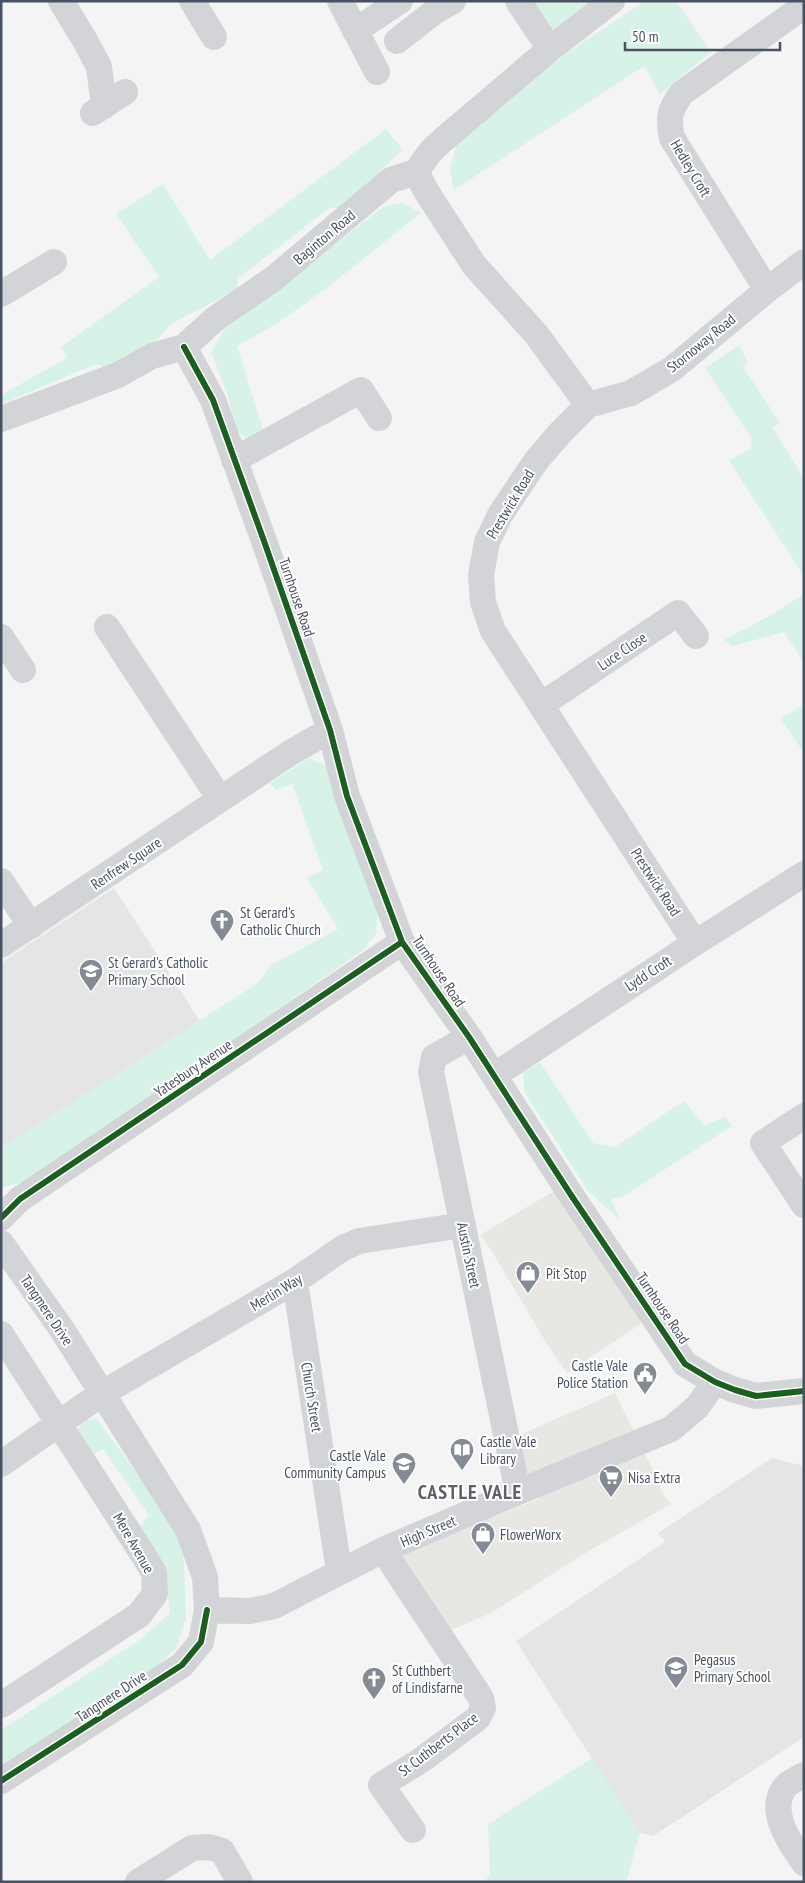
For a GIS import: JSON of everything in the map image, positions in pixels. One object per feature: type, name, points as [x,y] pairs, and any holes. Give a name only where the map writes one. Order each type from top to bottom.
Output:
[{"type":"street","points":[[61,1],[99,67],[107,104]]},
{"type":"street","points":[[192,1],[214,37]]},
{"type":"street","points":[[340,1],[377,72]]},
{"type":"street","points":[[355,31],[400,1]]},
{"type":"street","points":[[518,1],[550,49]]},
{"type":"street","points":[[588,405],[536,334],[474,265],[416,172],[431,151],[444,139],[550,49],[612,1]]},
{"type":"street","points":[[397,41],[437,5]]},
{"type":"street","name":"Hedley Croft","points":[[767,290],[672,138],[669,120],[673,104],[682,93],[804,6]]},
{"type":"street","name":"Baginton Road","points":[[1,419],[118,375],[152,356],[184,347],[215,320],[273,279],[391,180],[416,172]]},
{"type":"street","points":[[1,294],[54,262]]},
{"type":"street","name":"Stornoway Road","points":[[588,405],[630,393],[672,369],[767,290],[804,262]]},
{"type":"street","name":"Turnhouse Road","points":[[184,347],[213,400],[330,730],[347,796],[402,942],[495,1075],[571,1195],[685,1364],[715,1382],[756,1396],[804,1391]]},
{"type":"street","points":[[234,460],[360,390],[379,418]]},
{"type":"street","name":"Prestwick Road","points":[[588,405],[536,461],[500,515],[487,542],[481,576],[484,602],[493,631],[696,943]]},
{"type":"street","name":"Luce Close","points":[[541,705],[678,613],[696,636]]},
{"type":"street","points":[[107,627],[220,799]]},
{"type":"street","points":[[1,637],[23,670]]},
{"type":"street","name":"Renfrew Square","points":[[1,945],[290,753],[330,730]]},
{"type":"street","name":"Lydd Croft","points":[[495,1075],[804,874]]},
{"type":"street","points":[[1,881],[31,926]]},
{"type":"street","name":"Yatesbury Avenue","points":[[1,1218],[20,1199],[402,942]]},
{"type":"street","name":"Austin Street","points":[[469,1037],[434,1057],[431,1072],[518,1492]]},
{"type":"street","points":[[804,1116],[763,1143],[804,1205]]},
{"type":"street","name":"Merlin Way","points":[[1,1464],[101,1394],[294,1281],[343,1248],[359,1241],[463,1224]]},
{"type":"street","name":"Tangmere Drive","points":[[1,1243],[62,1331],[188,1530],[205,1577],[207,1610],[201,1642],[182,1664],[1,1781]]},
{"type":"street","name":"Church Street","points":[[294,1281],[340,1572]]},
{"type":"street","name":"Mere Avenue","points":[[1,1334],[154,1573],[155,1594],[139,1615],[1,1705]]},
{"type":"street","name":"High Street","points":[[207,1610],[250,1612],[274,1606],[383,1550],[671,1429],[697,1407],[715,1382]]},
{"type":"street","name":"St Cuthberts Place","points":[[383,1550],[481,1698],[483,1708],[478,1718],[449,1740],[420,1761],[381,1785],[413,1830]]},
{"type":"street","points":[[804,1774],[787,1786],[780,1800],[780,1821],[793,1847],[804,1863]]},
{"type":"street","points":[[138,1882],[192,1848],[209,1847],[222,1851],[240,1882]]},
{"type":"shaded area","name":"St Gerard's Catholic Primary School","points":[[114,888],[200,1021],[1,1149],[1,963]]},
{"type":"shaded area","points":[[554,1191],[645,1321],[567,1373],[550,1349],[491,1250],[480,1235]]},
{"type":"shaded area","points":[[615,1393],[664,1495],[671,1504],[584,1554],[491,1613],[446,1632],[399,1557],[449,1534],[539,1499],[513,1438]]},
{"type":"shaded area","name":"Pegasus Primary School","points":[[772,1458],[804,1466],[804,1737],[653,1836],[640,1833],[516,1641],[665,1542],[658,1533]]},
{"type":"green space","points":[[533,1],[593,1],[559,29],[549,28]]},
{"type":"green space","points":[[645,1],[676,1],[711,52],[660,94],[644,66],[454,190],[450,170],[456,145],[564,55]]},
{"type":"green space","points":[[386,129],[403,150],[341,210],[331,207],[237,279],[238,289],[171,324],[156,341],[104,367],[96,364],[1,404],[1,395],[67,358],[61,347],[159,277],[116,214],[163,184],[210,260]]},
{"type":"green space","points":[[403,203],[421,213],[285,318],[237,346],[265,436],[245,437],[237,431],[227,393],[211,352],[224,330],[383,207]]},
{"type":"green space","points":[[739,345],[748,363],[743,367],[780,423],[773,428],[804,479],[804,576],[729,461],[751,448],[752,439],[705,368]]},
{"type":"green space","points":[[804,594],[804,662],[784,632],[732,646],[724,640],[773,614]]},
{"type":"green space","points":[[804,704],[804,753],[781,719]]},
{"type":"green space","points":[[309,758],[326,766],[378,903],[376,934],[362,951],[36,1178],[1,1188],[1,1149],[258,983],[271,965],[338,929],[307,878],[323,870],[292,784],[276,790],[270,783]]},
{"type":"green space","points":[[540,1062],[593,1143],[615,1147],[684,1101],[704,1125],[726,1117],[732,1126],[624,1196],[611,1199],[620,1220],[588,1191],[525,1093],[523,1073]]},
{"type":"green space","points":[[96,1418],[176,1526],[184,1562],[186,1619],[176,1648],[147,1676],[1,1773],[1,1730],[138,1641],[170,1613],[164,1570],[138,1528],[149,1515],[103,1449],[92,1455],[78,1432],[81,1421]]},
{"type":"green space","points":[[592,1758],[640,1833],[626,1882],[485,1882],[490,1873],[488,1824]]},
{"type":"cycle path","points":[[184,347],[213,400],[330,730],[347,796],[402,942],[469,1037],[571,1195],[685,1364],[715,1382],[756,1396],[804,1391]]},
{"type":"cycle path","points":[[1,1218],[20,1199],[402,942]]},
{"type":"cycle path","points":[[1,1781],[182,1665],[201,1642],[207,1610]]},
{"type":"place","name":"St Gerard's Catholic Church","points":[[222,942]]},
{"type":"place","name":"St Gerard's Catholic Primary School","points":[[91,992]]},
{"type":"place","name":"Pit Stop","points":[[528,1294]]},
{"type":"place","name":"Castle Vale Police Station","points":[[645,1395]]},
{"type":"place","name":"Castle Vale Library","points":[[462,1471]]},
{"type":"place","name":"Castle Vale Community Campus","points":[[404,1485]]},
{"type":"place","name":"Nisa Extra","points":[[611,1498]]},
{"type":"place","name":"FlowerWorx","points":[[483,1555]]},
{"type":"place","name":"Pegasus Primary School","points":[[676,1689]]},
{"type":"place","name":"St Cuthbert of Lindisfarne","points":[[374,1700]]},
{"type":"district","name":"CASTLE VALE","points":[[470,1492]]}]
